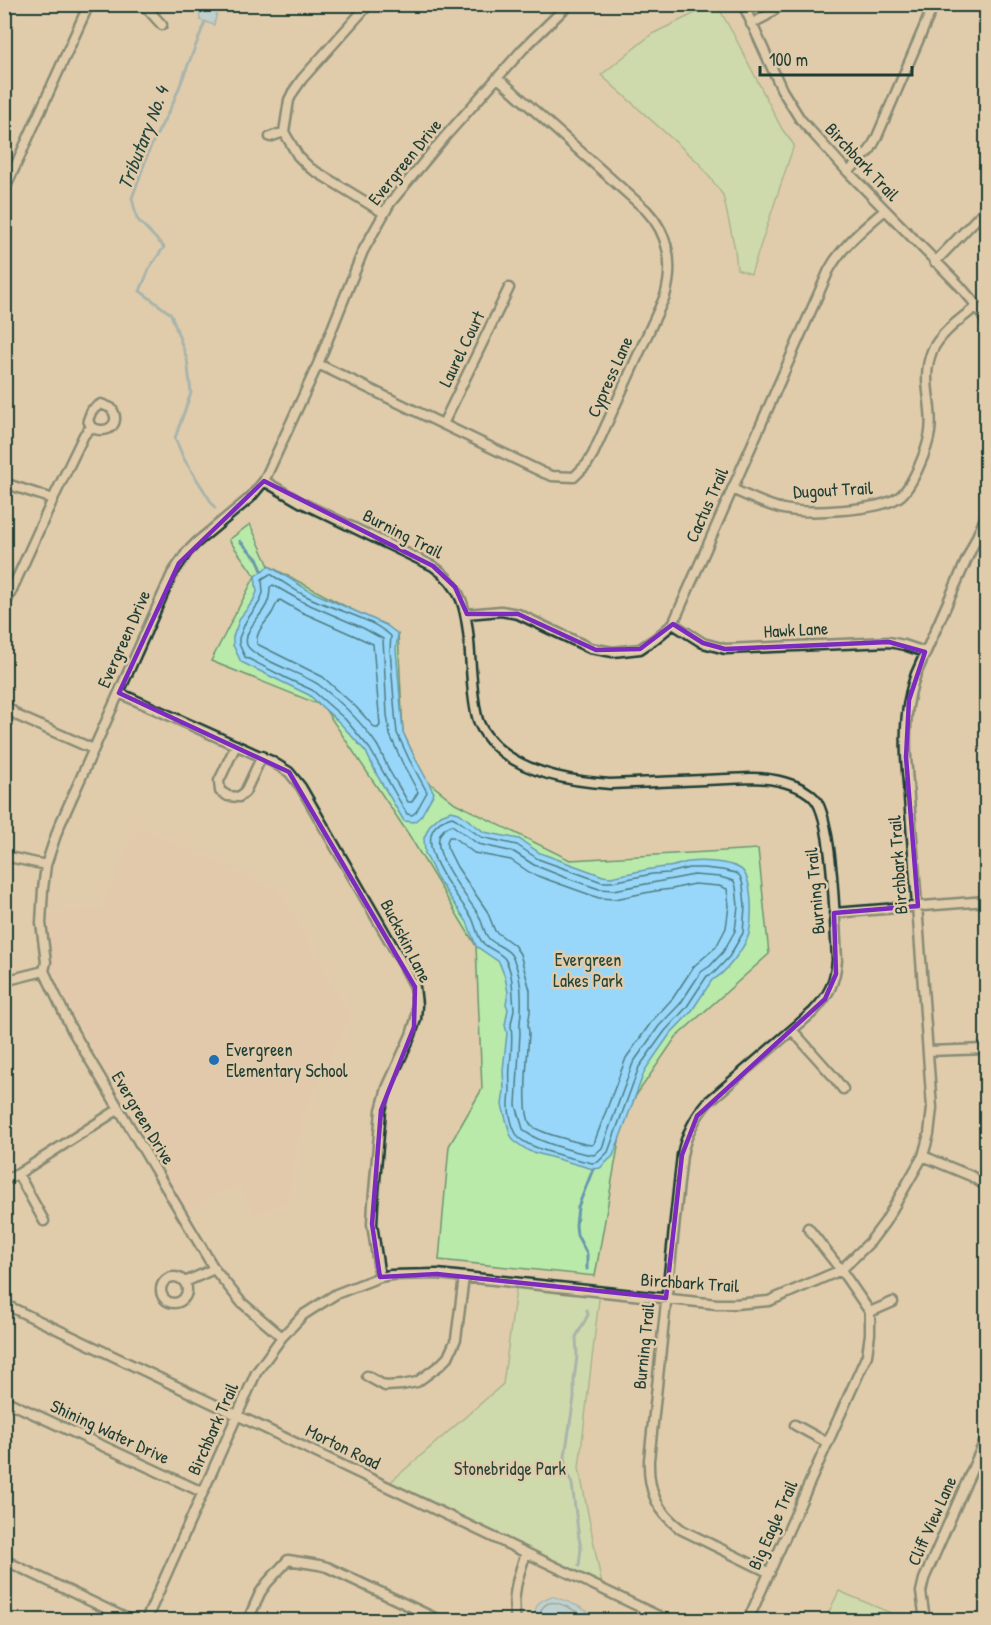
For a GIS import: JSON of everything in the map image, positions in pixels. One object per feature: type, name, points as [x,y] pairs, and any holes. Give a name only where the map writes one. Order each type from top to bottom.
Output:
[{"type":"street","points":[[4,191],[89,4]]},
{"type":"street","points":[[142,4],[162,25]]},
{"type":"street","points":[[369,4],[293,92],[287,107],[284,132],[298,156],[310,168],[384,213]]},
{"type":"street","name":"Evergreen Drive","points":[[282,1337],[242,1302],[214,1269],[72,1030],[44,971],[46,962],[41,924],[46,865],[58,829],[168,583],[179,563],[197,542],[250,498],[264,481],[318,364],[363,251],[384,213],[406,182],[523,49],[569,4]]},
{"type":"street","name":"Birchbark Trail","points":[[743,4],[782,90],[807,128],[958,285],[977,306],[987,322]]},
{"type":"street","points":[[751,24],[782,4]]},
{"type":"street","points":[[848,172],[870,150],[876,139],[934,4]]},
{"type":"street","name":"Cypress Lane","points":[[318,364],[552,476],[574,477],[587,464],[664,296],[668,285],[669,253],[653,218],[498,78]]},
{"type":"street","points":[[270,137],[284,132]]},
{"type":"street","points":[[934,262],[987,209]]},
{"type":"street","name":"Cactus Trail","points":[[466,614],[493,611],[518,614],[590,648],[613,652],[640,649],[673,624],[834,261],[847,244],[885,210]]},
{"type":"street","name":"Laurel Court","points":[[443,424],[510,288]]},
{"type":"street","name":"Dugout Trail","points":[[732,489],[773,507],[794,511],[861,508],[890,502],[901,496],[910,483],[930,434],[931,420],[926,372],[933,348],[947,331],[977,306]]},
{"type":"street","points":[[4,607],[53,499],[84,435],[91,427]]},
{"type":"street","name":"Burning Trail","points":[[264,481],[302,503],[433,566],[448,578],[455,587],[466,614],[478,721],[490,740],[503,753],[538,771],[589,783],[763,778],[782,781],[807,791],[816,800],[821,810],[829,846],[836,974],[825,999],[813,1012],[708,1102],[690,1127],[682,1155],[648,1473],[651,1492],[667,1518],[682,1530],[770,1573]]},
{"type":"street","points":[[4,483],[53,499]]},
{"type":"street","name":"Birchbark Trail","points":[[146,1620],[256,1373],[282,1337],[303,1315],[336,1294],[380,1277],[420,1274],[717,1304],[758,1302],[769,1300],[841,1270],[878,1231],[923,1156],[932,1119],[932,1088],[905,729],[909,699],[925,652],[987,516]]},
{"type":"street","name":"Hawk Lane","points":[[673,624],[703,643],[724,649],[889,642],[925,652]]},
{"type":"street","name":"Buckskin Lane","points":[[119,693],[262,756],[281,766],[294,778],[415,987],[417,1005],[414,1027],[387,1088],[381,1110],[372,1224],[380,1277]]},
{"type":"street","points":[[4,704],[18,716],[93,749]]},
{"type":"street","points":[[236,745],[219,781],[220,791],[228,796],[239,797],[245,792],[262,756]]},
{"type":"street","points":[[4,856],[46,865]]},
{"type":"street","points":[[834,913],[987,901]]},
{"type":"street","points":[[4,981],[44,971]]},
{"type":"street","points":[[792,1030],[843,1089]]},
{"type":"street","points":[[929,1051],[987,1049]]},
{"type":"street","points":[[4,1180],[18,1174],[119,1109]]},
{"type":"street","points":[[923,1156],[971,1176],[987,1186]]},
{"type":"street","points":[[18,1174],[44,1221]]},
{"type":"street","points":[[808,1228],[870,1312],[893,1302]]},
{"type":"street","points":[[185,1282],[214,1269]]},
{"type":"street","points":[[367,1376],[385,1386],[402,1385],[417,1382],[441,1365],[448,1357],[456,1340],[464,1277]]},
{"type":"street","name":"Morton Road","points":[[4,1304],[667,1620]]},
{"type":"street","name":"Big Eagle Trail","points":[[748,1620],[867,1355],[870,1312]]},
{"type":"street","name":"Shining Water Drive","points":[[4,1400],[202,1492]]},
{"type":"street","points":[[795,1425],[828,1443]]},
{"type":"street","name":"Cliff View Lane","points":[[925,1620],[921,1592],[924,1580],[987,1438]]},
{"type":"street","points":[[516,1620],[513,1608],[514,1595],[526,1553]]},
{"type":"street","points":[[4,1560],[130,1620]]},
{"type":"street","points":[[248,1620],[267,1582],[288,1560],[327,1568],[439,1620]]},
{"type":"highlighted area","points":[[264,481],[433,566],[455,587],[467,614],[518,614],[596,650],[640,649],[673,624],[703,643],[725,649],[889,642],[925,652],[909,700],[906,757],[918,906],[834,913],[836,974],[825,999],[697,1116],[682,1155],[666,1298],[437,1274],[380,1277],[372,1224],[381,1110],[414,1027],[415,987],[289,772],[119,693],[179,563]]},
{"type":"shaded area","name":"Evergreen Elementary School","points":[[137,826],[279,889],[351,1015],[304,1114],[288,1203],[253,1215],[239,1183],[185,1213],[122,1105],[50,969],[46,912],[101,908]]},
{"type":"green space","points":[[714,4],[717,5],[735,37],[782,129],[794,145],[751,274],[737,269],[723,195],[699,163],[601,75],[652,34]]},
{"type":"green space","name":"Evergreen Lakes Park","points":[[250,524],[269,566],[398,634],[403,733],[426,780],[455,803],[570,860],[758,849],[769,954],[676,1037],[624,1113],[595,1276],[439,1260],[449,1146],[482,1089],[476,946],[409,835],[323,706],[211,661],[255,576],[229,540]]},
{"type":"green space","name":"Stonebridge Park","points":[[517,1282],[600,1291],[579,1468],[603,1590],[386,1486],[503,1384]]},
{"type":"green space","points":[[839,1591],[907,1620],[825,1620]]},
{"type":"water","points":[[196,5],[219,5],[214,25],[200,20],[199,9]]},
{"type":"water","points":[[269,566],[308,590],[386,625],[398,634],[396,649],[403,732],[434,793],[421,816],[414,822],[404,821],[366,752],[340,723],[309,695],[241,662],[233,645],[233,637],[240,618],[257,592],[255,576]]},
{"type":"water","points":[[451,811],[459,813],[484,832],[519,839],[540,853],[603,876],[611,877],[701,861],[734,866],[744,872],[747,879],[751,909],[747,940],[728,967],[712,980],[691,1012],[670,1034],[645,1070],[613,1156],[600,1168],[593,1169],[529,1151],[514,1141],[510,1134],[502,1105],[507,1033],[505,1025],[508,1009],[505,977],[499,962],[476,946],[467,922],[437,878],[425,853],[424,838],[430,825],[441,815]]},
{"type":"water","points":[[552,1596],[582,1608],[598,1620],[536,1620],[535,1611],[538,1605]]},
{"type":"waterway","name":"Tributary No. 4","points":[[205,22],[173,103],[150,148],[132,198],[137,219],[164,247],[150,267],[140,291],[171,314],[187,359],[191,393],[175,438],[184,459],[215,508]]},
{"type":"waterway","name":"Tributary No. 4","points":[[240,541],[258,560],[262,571]]},
{"type":"waterway","points":[[587,1269],[587,1254],[577,1235],[576,1225],[578,1207],[593,1169]]},
{"type":"waterway","points":[[579,1566],[581,1548],[572,1484],[565,1456],[574,1398],[576,1337],[588,1315],[587,1310]]},
{"type":"place","name":"Evergreen Elementary School","points":[[214,1060]]}]
